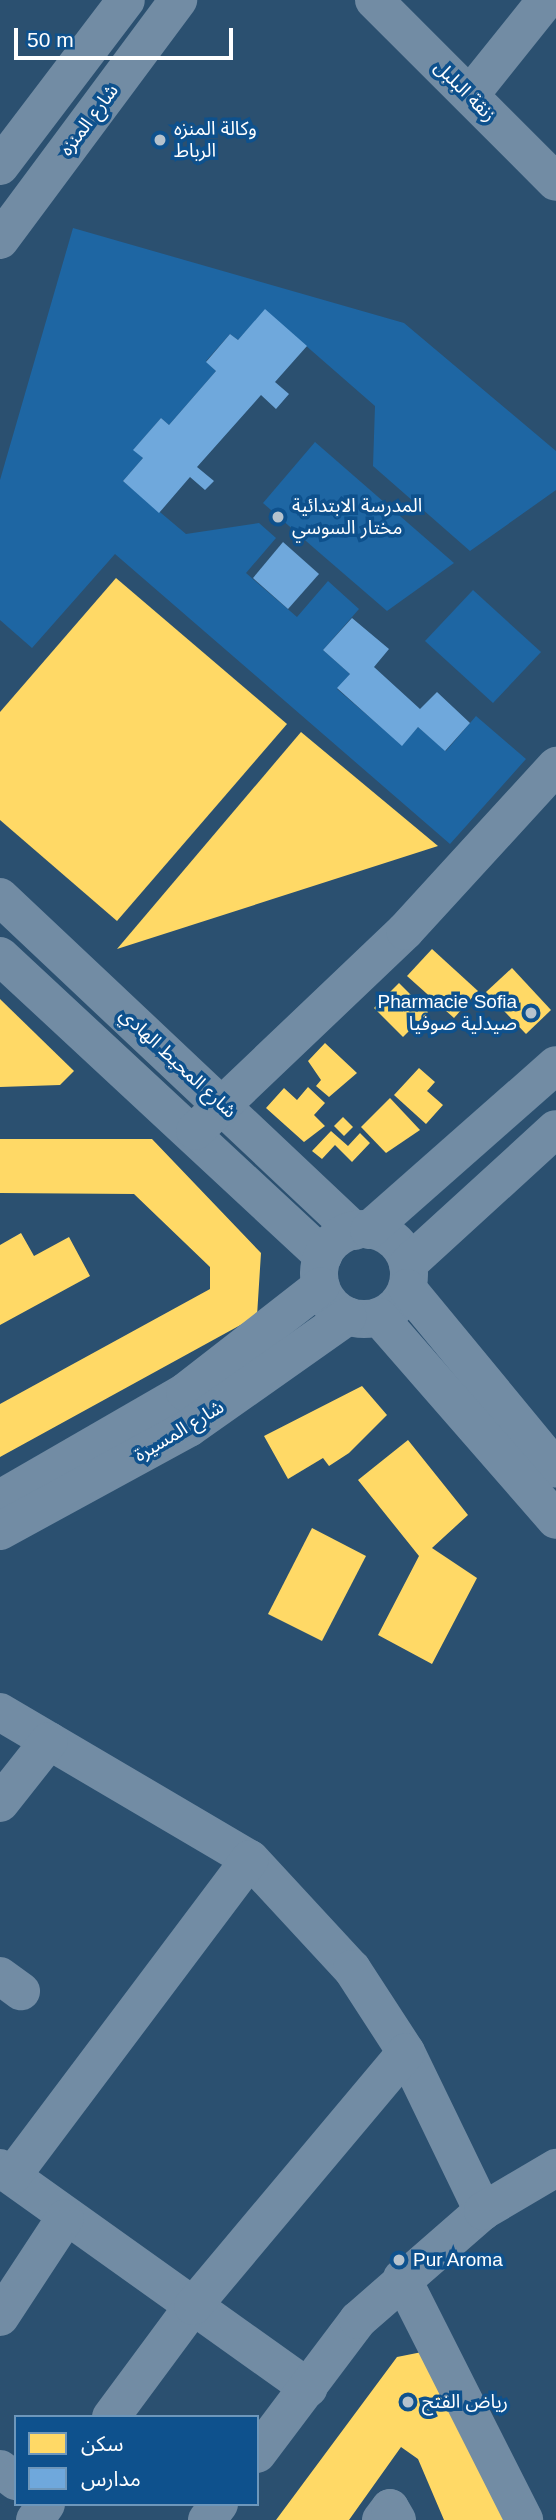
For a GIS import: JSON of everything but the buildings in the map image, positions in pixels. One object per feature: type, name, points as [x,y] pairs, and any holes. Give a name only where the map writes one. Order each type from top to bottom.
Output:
[{"type":"street","points":[[0,166],[126,0]]},
{"type":"street","name":"شارع المنزه","points":[[0,240],[178,0]]},
{"type":"street","name":"زنقة البلبل","points":[[374,0],[556,182]]},
{"type":"street","points":[[470,95],[546,0]]},
{"type":"street","points":[[195,1131],[405,930],[556,766]]},
{"type":"street","name":"شارع المحيط الهادي","points":[[0,897],[221,1104],[362,1230],[394,1241],[407,1276]]},
{"type":"street","name":"شارع المحيط الهادي","points":[[0,956],[195,1131],[363,1316]]},
{"type":"street","points":[[362,1230],[556,1065]]},
{"type":"street","points":[[556,1129],[407,1276],[556,1469]]},
{"type":"street","name":"شارع المسيرة","points":[[0,1499],[185,1392],[322,1271],[362,1230]]},
{"type":"street","name":"شارع المسيرة","points":[[0,1531],[189,1428],[363,1316],[407,1276]]},
{"type":"street","points":[[363,1316],[556,1520]]},
{"type":"street","points":[[0,1712],[250,1858],[352,1969],[406,2052],[483,2211]]},
{"type":"street","points":[[0,1803],[49,1741]]},
{"type":"street","points":[[250,1858],[6,2172],[65,2218],[307,2388]]},
{"type":"street","points":[[112,2415],[193,2306],[406,2052]]},
{"type":"street","points":[[259,2451],[358,2320],[402,2278],[483,2211],[554,2175]]},
{"type":"street","points":[[0,2317],[65,2218]]},
{"type":"street","points":[[402,2278],[524,2520]]},
{"type":"street","points":[[381,2520],[390,2508],[397,2520]]},
{"type":"shaded area","points":[[73,228],[404,323],[556,451],[556,490],[470,551],[373,466],[375,406],[265,310],[238,340],[230,334],[206,361],[216,371],[169,425],[161,418],[134,449],[143,458],[123,481],[186,534],[259,523],[276,538],[246,573],[297,617],[328,581],[359,609],[323,650],[350,674],[337,689],[402,745],[418,727],[446,751],[476,716],[526,759],[450,844],[115,554],[32,648],[0,620],[0,480]]},
{"type":"shaded area","points":[[315,442],[454,563],[387,611],[314,548],[263,503]]},
{"type":"shaded area","points":[[473,590],[541,652],[493,703],[425,641]]},
{"type":"place","name":"وكالة المنزه الرباط","points":[[160,140]]},
{"type":"place","name":"المدرسة الابتدائية مختار السوسي","points":[[278,517]]},
{"type":"place","name":"Pharmacie Sofia صيدلية صوفيا","points":[[531,1013]]},
{"type":"place","name":"Pur Aroma","points":[[399,2260]]},
{"type":"place","name":"رياض الفتح","points":[[408,2402]]}]
